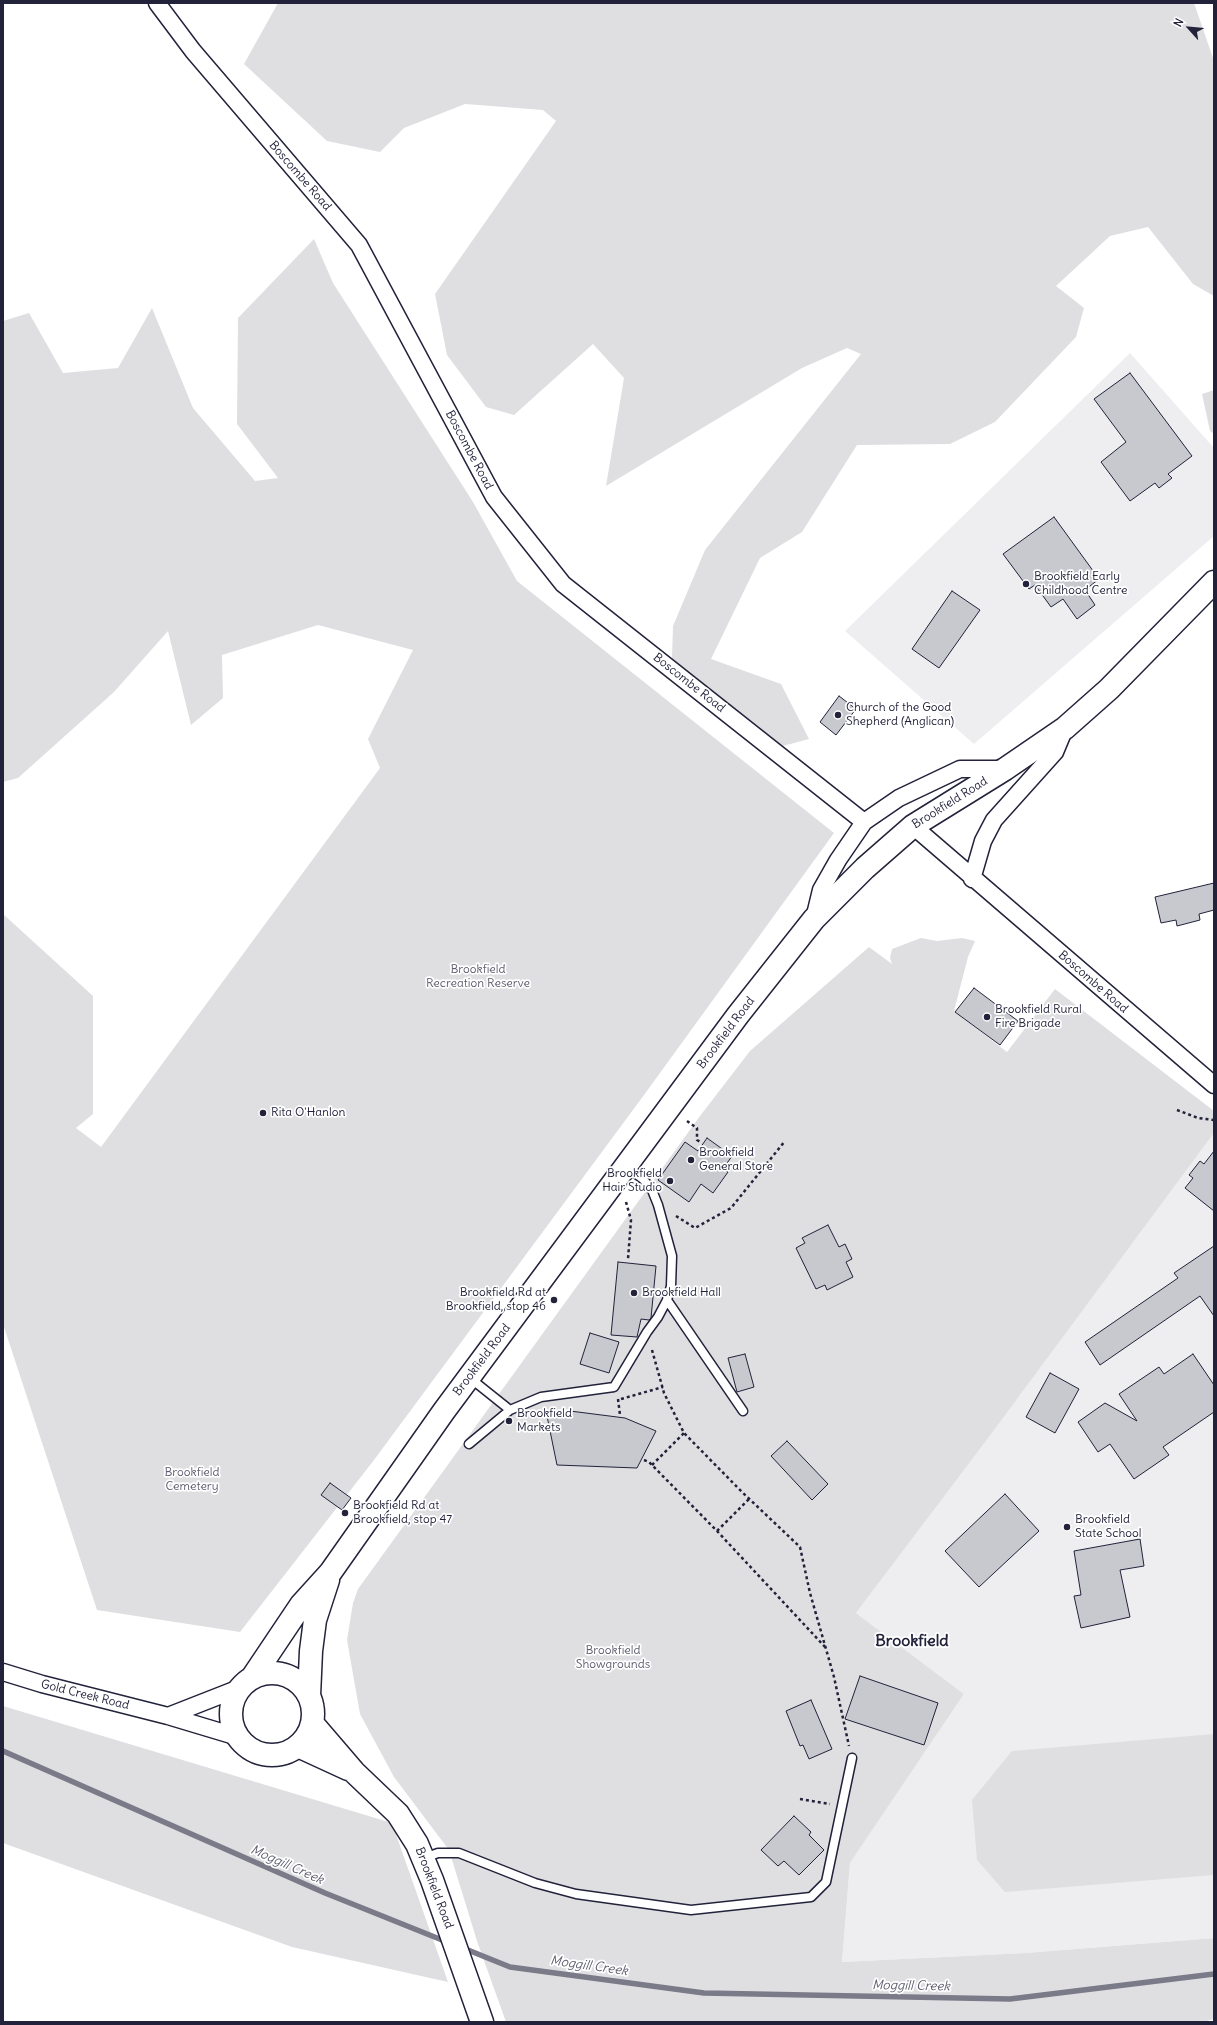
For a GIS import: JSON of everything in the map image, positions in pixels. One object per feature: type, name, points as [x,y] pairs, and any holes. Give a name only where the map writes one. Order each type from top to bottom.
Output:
[{"type":"main road","name":"Brookfield Road","points":[[247,1683],[301,1605],[330,1573],[469,1378],[627,1167],[738,1015],[814,919],[865,868],[913,826],[1005,769],[1064,728],[1109,689],[1214,582]]},
{"type":"main road","name":"Brookfield Road","points":[[309,1696],[311,1651],[315,1620],[330,1573]]},
{"type":"main road","points":[[264,1673],[278,1673],[291,1677],[302,1685],[309,1696],[313,1709],[312,1723],[307,1735],[298,1746],[286,1752],[273,1755],[260,1753],[248,1746],[238,1737],[233,1724],[232,1711],[234,1698],[247,1683],[264,1673]]},
{"type":"main road","name":"Brookfield Road","points":[[312,1723],[354,1772],[398,1814],[417,1844],[432,1880],[481,2018]]},
{"type":"main road","name":"Brookfield Road","points":[[298,1746],[354,1772]]},
{"type":"street","name":"Boscombe Road","points":[[157,3],[193,51],[359,245],[494,497],[563,584],[864,822]]},
{"type":"street","points":[[972,879],[982,841],[994,820],[1055,752],[1064,728]]},
{"type":"street","points":[[814,919],[821,890],[838,860],[864,822],[900,798],[960,769],[1005,769]]},
{"type":"street","name":"Boscombe Road","points":[[913,826],[972,879],[1214,1085]]},
{"type":"street","name":"Gold Creek Road","points":[[3,1672],[42,1684],[168,1716],[238,1737]]},
{"type":"street","points":[[168,1716],[247,1683]]},
{"type":"lane","points":[[469,1444],[510,1410],[541,1397],[614,1386],[647,1332],[658,1317],[667,1300],[671,1286],[672,1256],[658,1205],[652,1190],[643,1179],[627,1167]]},
{"type":"lane","points":[[667,1300],[743,1411]]},
{"type":"lane","points":[[469,1378],[510,1410]]},
{"type":"lane","points":[[423,1858],[438,1853],[458,1853],[534,1884],[562,1890],[691,1910],[811,1897],[826,1882],[852,1758]]},
{"type":"path","points":[[1177,1110],[1198,1118],[1214,1120]]},
{"type":"path","points":[[687,1121],[697,1128],[697,1140],[702,1143]]},
{"type":"path","points":[[658,1205],[695,1228],[732,1208],[785,1141]]},
{"type":"path","points":[[626,1202],[630,1220],[628,1259]]},
{"type":"path","points":[[647,1332],[663,1387],[684,1433],[800,1547],[852,1758]]},
{"type":"path","points":[[618,1400],[663,1387]]},
{"type":"path","points":[[652,1465],[684,1433]]},
{"type":"path","points":[[644,1460],[652,1465],[717,1531],[826,1649]]},
{"type":"path","points":[[717,1531],[749,1498]]},
{"type":"path","points":[[800,1799],[842,1805]]},
{"type":"shaded area","name":"Brookfield Early Childhood Centre","points":[[1130,353],[1214,448],[1214,536],[974,744],[845,631]]},
{"type":"shaded area","name":"Brookfield State School","points":[[1214,1133],[1214,1938],[1026,1953],[842,1962],[850,1863],[964,1694],[856,1613],[986,1441]]},
{"type":"green space","points":[[278,3],[1194,3],[1213,58],[1214,296],[1193,284],[1148,227],[1110,236],[1056,286],[1084,308],[1076,337],[995,422],[950,444],[857,445],[802,532],[760,558],[711,659],[781,684],[809,739],[783,746],[687,685],[672,658],[673,626],[705,550],[861,354],[847,348],[802,368],[606,486],[624,378],[593,344],[514,415],[486,407],[447,355],[435,294],[556,121],[543,110],[465,104],[404,128],[380,152],[327,141],[244,64]]},
{"type":"green space","points":[[314,239],[333,283],[473,502],[517,581],[834,833],[644,1095],[374,1460],[240,1632],[97,1610],[3,1324],[3,914],[93,996],[93,1114],[76,1128],[101,1147],[380,768],[368,739],[413,650],[318,625],[222,655],[223,698],[191,725],[168,631],[114,692],[18,778],[3,782],[3,321],[29,313],[63,373],[118,368],[152,308],[193,408],[255,481],[278,478],[237,424],[238,318]]},
{"type":"green space","points":[[1214,390],[1214,434],[1210,431],[1202,394]]},
{"type":"green space","name":"Brookfield Showgrounds","points":[[921,938],[937,941],[962,938],[975,941],[968,957],[954,1011],[1007,1052],[1055,989],[1214,1111],[1214,1133],[986,1441],[856,1613],[964,1694],[850,1863],[842,1962],[1026,1953],[1214,1938],[1214,2019],[1203,2022],[506,2022],[477,1941],[449,1850],[394,1777],[360,1714],[347,1640],[353,1603],[358,1589],[700,1116],[750,1051],[869,947],[892,964],[890,958],[892,949]]},
{"type":"green space","points":[[3,1706],[392,1823],[448,1982],[292,1947],[3,1843]]},
{"type":"green space","points":[[1214,1734],[1214,1875],[1005,1892],[977,1860],[972,1800],[1012,1751]]},
{"type":"building","points":[[1130,373],[1192,456],[1168,474],[1172,478],[1159,488],[1155,483],[1130,501],[1101,462],[1126,442],[1094,399]]},
{"type":"building","points":[[1054,517],[1099,579],[1085,590],[1095,605],[1077,619],[1063,599],[1051,607],[1035,585],[1029,589],[1003,554]]},
{"type":"building","points":[[952,591],[980,610],[939,668],[912,649]]},
{"type":"building","name":"Church of the Good Shepherd (Anglican)","points":[[839,696],[856,709],[836,735],[820,722]]},
{"type":"building","points":[[1214,883],[1214,910],[1199,914],[1200,920],[1177,926],[1176,920],[1161,923],[1155,897]]},
{"type":"building","name":"Brookfield Rural Fire Brigade","points":[[974,988],[1018,1021],[1000,1045],[955,1012]]},
{"type":"building","name":"Brookfield General Store","points":[[707,1138],[732,1156],[723,1169],[728,1172],[713,1193],[701,1184],[689,1202],[658,1180],[685,1142],[698,1151]]},
{"type":"building","points":[[1214,1151],[1214,1211],[1185,1188],[1193,1178],[1189,1175],[1200,1161],[1204,1164]]},
{"type":"building","points":[[828,1225],[839,1247],[845,1244],[852,1259],[846,1262],[853,1277],[827,1290],[825,1285],[816,1289],[796,1248],[805,1243],[802,1238]]},
{"type":"building","points":[[1214,1246],[1214,1316],[1200,1296],[1100,1365],[1085,1342],[1178,1278],[1174,1273]]},
{"type":"building","name":"Brookfield Hall","points":[[618,1262],[656,1266],[651,1318],[649,1320],[641,1319],[637,1337],[611,1335]]},
{"type":"building","points":[[590,1333],[619,1342],[609,1373],[580,1364]]},
{"type":"building","points":[[745,1354],[754,1387],[737,1392],[728,1358]]},
{"type":"building","points":[[1193,1354],[1214,1385],[1214,1412],[1163,1447],[1169,1455],[1134,1479],[1110,1444],[1098,1452],[1078,1422],[1105,1403],[1137,1421],[1119,1394],[1159,1367],[1164,1374]]},
{"type":"building","points":[[1050,1373],[1079,1389],[1055,1433],[1026,1417]]},
{"type":"building","points":[[570,1411],[625,1418],[656,1431],[637,1468],[557,1465],[547,1416]]},
{"type":"building","points":[[787,1441],[828,1484],[812,1500],[771,1456]]},
{"type":"building","points":[[330,1483],[351,1498],[342,1510],[321,1495]]},
{"type":"building","points":[[1005,1494],[1039,1531],[979,1587],[945,1551]]},
{"type":"building","points":[[1140,1539],[1144,1566],[1120,1570],[1130,1617],[1081,1628],[1074,1596],[1081,1595],[1074,1551]]},
{"type":"building","points":[[860,1676],[938,1703],[924,1745],[845,1719]]},
{"type":"building","points":[[811,1700],[832,1749],[809,1759],[803,1745],[800,1746],[786,1711]]},
{"type":"building","points":[[794,1816],[811,1832],[809,1835],[824,1850],[799,1875],[784,1861],[778,1866],[761,1850]]},
{"type":"waterway","name":"Moggill Creek","points":[[3,1751],[325,1893],[447,1942]]},
{"type":"waterway","name":"Moggill Creek","points":[[463,1948],[510,1967],[704,1993],[1010,1999],[1214,1974]]},
{"type":"place","name":"Brookfield Early Childhood Centre","points":[[1026,584]]},
{"type":"place","name":"Church of the Good Shepherd (Anglican)","points":[[838,715]]},
{"type":"place","name":"Brookfield Rural Fire Brigade","points":[[987,1017]]},
{"type":"place","name":"Rita O'Hanlon","points":[[263,1113]]},
{"type":"place","name":"Brookfield General Store","points":[[691,1160]]},
{"type":"place","name":"Brookfield Hair Studio","points":[[670,1181]]},
{"type":"place","name":"Brookfield Hall","points":[[634,1293]]},
{"type":"place","name":"Brookfield Rd at Brookfield, stop 46","points":[[554,1300]]},
{"type":"place","name":"Brookfield Markets","points":[[509,1421]]},
{"type":"place","name":"Brookfield Rd at Brookfield, stop 47","points":[[345,1513]]},
{"type":"place","name":"Brookfield State School","points":[[1067,1527]]},
{"type":"district","name":"Brookfield","points":[[912,1641]]},
{"type":"park label","name":"Brookfield Recreation Reserve","points":[[478,977]]},
{"type":"park label","name":"Brookfield Cemetery","points":[[192,1480]]}]
